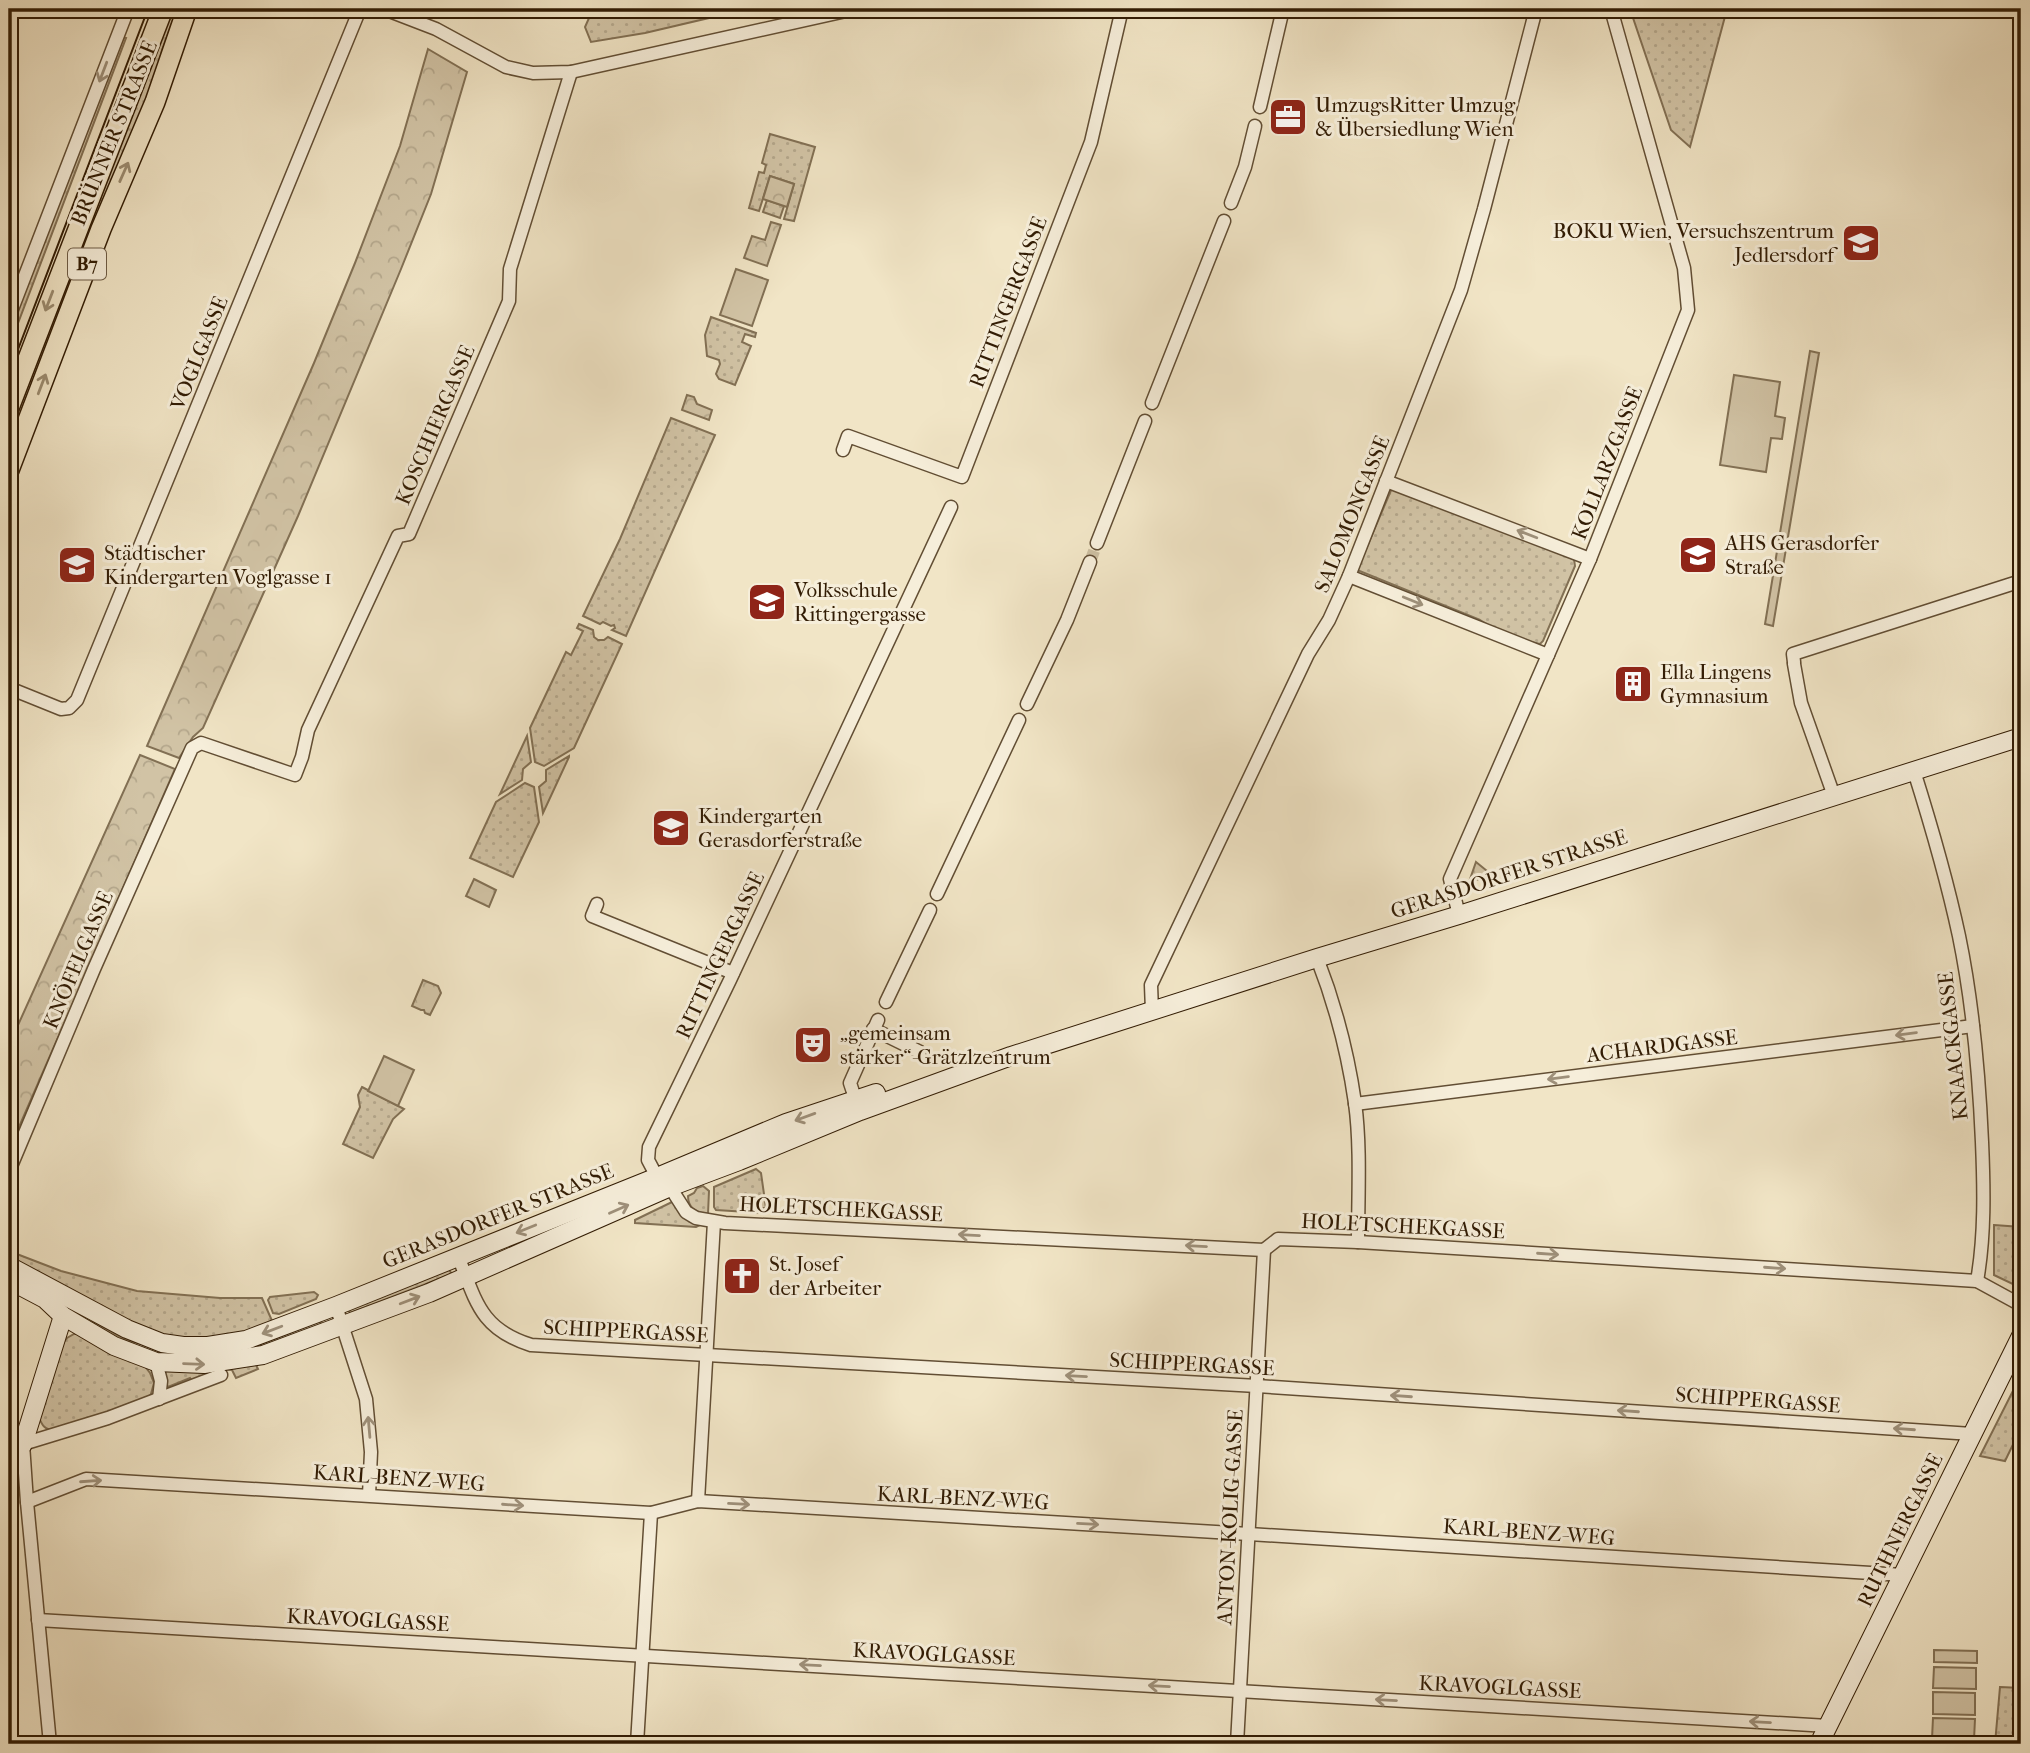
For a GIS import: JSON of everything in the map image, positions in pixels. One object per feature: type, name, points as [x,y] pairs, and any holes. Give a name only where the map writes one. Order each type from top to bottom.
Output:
[{"type":"main road","name":"BRÜNNER STRASSE","points":[[9,408],[163,9]]},
{"type":"main road","name":"BRÜNNER STRASSE","points":[[9,470],[101,229],[155,102],[187,9]]},
{"type":"main road","name":"GERASDORFER STRASSE","points":[[9,1266],[127,1329],[162,1343],[208,1346],[246,1339],[458,1256],[664,1182],[739,1161],[858,1105],[2021,737]]},
{"type":"main road","name":"GERASDORFER STRASSE","points":[[9,1280],[45,1299],[63,1315],[114,1346],[156,1362],[204,1364],[263,1355],[429,1293],[664,1182]]},
{"type":"main road","points":[[16,1447],[63,1315],[82,1313],[125,1336],[143,1342],[162,1343]]},
{"type":"main road","name":"RUTHNERGASSE","points":[[1819,1744],[2021,1336]]},
{"type":"street","name":"BRÜNNER STRASSE","points":[[9,317],[128,9]]},
{"type":"street","name":"VOGLGASSE","points":[[9,688],[61,709],[69,708],[77,700],[360,9]]},
{"type":"street","points":[[384,9],[436,29],[506,67],[533,74],[571,72],[855,9]]},
{"type":"street","name":"RITTINGERGASSE","points":[[843,450],[848,436],[962,477],[1091,142],[1122,9]]},
{"type":"street","points":[[1260,107],[1283,9]]},
{"type":"street","name":"SALOMONGASSE","points":[[1152,1011],[1151,985],[1308,654],[1329,620],[1349,576],[1461,290],[1536,9]]},
{"type":"street","name":"KOLLARZGASSE","points":[[1459,915],[1450,879],[1590,559],[1688,310],[1685,268],[1611,9]]},
{"type":"street","name":"KOSCHIERGASSE","points":[[183,765],[192,747],[201,743],[295,775],[308,730],[398,536],[409,534],[509,301],[510,269],[571,72]]},
{"type":"street","points":[[1231,203],[1245,167],[1255,126]]},
{"type":"street","points":[[1152,403],[1224,221]]},
{"type":"street","points":[[1097,544],[1145,421]]},
{"type":"street","points":[[1387,481],[1590,559]]},
{"type":"street","name":"RITTINGERGASSE","points":[[664,1182],[648,1160],[649,1147],[951,507]]},
{"type":"street","points":[[1027,704],[1067,620],[1090,562]]},
{"type":"street","points":[[1349,576],[1548,655]]},
{"type":"street","points":[[1835,796],[1801,703],[1793,654],[2021,581]]},
{"type":"street","points":[[937,894],[1019,720]]},
{"type":"street","name":"KNÖFELGASSE","points":[[9,1171],[183,765]]},
{"type":"street","name":"KNAACKGASSE","points":[[1914,771],[1953,911],[1973,1026],[1980,1093],[1983,1177],[1981,1260],[1977,1281]]},
{"type":"street","points":[[597,904],[592,916],[733,973]]},
{"type":"street","points":[[886,1002],[930,910]]},
{"type":"street","points":[[1317,958],[1330,992],[1355,1104],[1357,1242]]},
{"type":"street","points":[[858,1105],[850,1083],[875,1025],[920,1052]]},
{"type":"street","name":"ACHARDGASSE","points":[[1355,1104],[1973,1026]]},
{"type":"street","name":"HOLETSCHEKGASSE","points":[[664,1182],[686,1212],[696,1218],[714,1222],[1264,1250],[1278,1239],[1357,1242],[1977,1281],[2021,1305]]},
{"type":"street","points":[[698,1501],[714,1222]]},
{"type":"street","name":"ANTON-KOLIG-GASSE","points":[[1237,1744],[1264,1250]]},
{"type":"street","name":"SCHIPPERGASSE","points":[[458,1256],[476,1302],[486,1318],[499,1331],[531,1345],[1257,1386],[1972,1434]]},
{"type":"street","points":[[336,1306],[368,1412],[371,1452],[369,1495]]},
{"type":"street","points":[[156,1362],[160,1381],[159,1399]]},
{"type":"street","points":[[50,1744],[27,1502],[16,1447],[108,1418],[221,1375]]},
{"type":"street","name":"KARL-BENZ-WEG","points":[[27,1502],[86,1479],[651,1513],[698,1501],[1903,1575]]},
{"type":"street","points":[[637,1744],[651,1513]]},
{"type":"street","name":"KRAVOGLGASSE","points":[[38,1620],[1828,1726]]},
{"type":"green space","points":[[170,9],[177,9],[158,68],[9,453],[9,427]]},
{"type":"green space","points":[[593,9],[718,9],[713,17],[591,42],[585,27]]},
{"type":"green space","points":[[1630,9],[1727,9],[1690,147],[1671,130]]},
{"type":"green space","points":[[121,37],[126,38],[9,347],[9,330]]},
{"type":"green space","points":[[428,49],[467,72],[431,194],[401,269],[298,516],[203,728],[193,737],[179,758],[147,746],[355,263],[400,146]]},
{"type":"green space","points":[[770,134],[815,147],[794,221],[784,219],[794,184],[770,176],[759,211],[749,208],[759,172],[764,173],[766,165],[762,163]]},
{"type":"green space","points":[[770,176],[794,184],[787,207],[763,199]]},
{"type":"green space","points":[[767,200],[784,206],[780,218],[763,212]]},
{"type":"green space","points":[[771,222],[781,225],[767,266],[744,258],[752,236],[765,240]]},
{"type":"green space","points":[[736,269],[768,280],[752,326],[720,315]]},
{"type":"green space","points":[[711,317],[756,333],[755,337],[745,334],[742,342],[751,346],[735,385],[719,379],[716,374],[719,360],[707,356],[705,335]]},
{"type":"green space","points":[[1810,351],[1819,353],[1773,626],[1765,624]]},
{"type":"green space","points":[[1734,375],[1780,382],[1775,416],[1785,418],[1782,439],[1771,438],[1766,472],[1720,465]]},
{"type":"green space","points":[[687,395],[694,397],[697,404],[712,410],[709,420],[682,410]]},
{"type":"green space","points":[[671,418],[715,435],[626,636],[612,630],[614,625],[603,622],[600,624],[583,616],[620,539]]},
{"type":"green space","points":[[1392,488],[1574,559],[1575,566],[1540,644],[1508,635],[1480,620],[1357,570]]},
{"type":"green space","points":[[579,624],[593,630],[594,637],[598,640],[608,637],[622,644],[574,748],[544,766],[535,762],[530,728],[566,652],[571,655],[583,631],[577,628]]},
{"type":"green space","points":[[527,736],[531,762],[523,769],[522,780],[500,794]]},
{"type":"green space","points":[[140,755],[175,769],[9,1150],[9,1045]]},
{"type":"green space","points":[[569,756],[543,813],[539,787],[546,781],[546,770]]},
{"type":"green space","points":[[525,783],[534,787],[539,822],[513,877],[470,858],[496,802]]},
{"type":"green space","points":[[1476,862],[1492,875],[1469,882]]},
{"type":"green space","points":[[474,879],[496,890],[489,907],[466,896]]},
{"type":"green space","points":[[423,980],[438,986],[441,993],[430,1015],[412,1006]]},
{"type":"green space","points":[[384,1056],[414,1070],[398,1106],[368,1091]]},
{"type":"green space","points":[[362,1087],[404,1109],[393,1119],[373,1158],[343,1144],[360,1107],[358,1095]]},
{"type":"green space","points":[[756,1169],[761,1173],[766,1208],[763,1208],[764,1213],[716,1210],[714,1187]]},
{"type":"green space","points":[[703,1186],[709,1191],[708,1214],[694,1209],[688,1200],[688,1196]]},
{"type":"green space","points":[[672,1202],[700,1225],[696,1227],[635,1223],[635,1220]]},
{"type":"green space","points":[[1994,1225],[2021,1227],[2021,1288],[1994,1275]]},
{"type":"green space","points":[[9,1251],[61,1271],[137,1291],[220,1298],[262,1298],[273,1323],[233,1338],[163,1339],[9,1261]]},
{"type":"green space","points":[[449,1270],[452,1274],[350,1313],[349,1311],[351,1307]]},
{"type":"green space","points":[[314,1292],[318,1295],[316,1299],[279,1314],[273,1313],[268,1300],[270,1297]]},
{"type":"green space","points":[[319,1319],[323,1328],[293,1341],[206,1360],[141,1353],[90,1323],[94,1322],[126,1340],[186,1350]]},
{"type":"green space","points":[[74,1334],[82,1334],[143,1364],[154,1383],[151,1394],[147,1399],[53,1430],[47,1429],[38,1416],[62,1344]]},
{"type":"green space","points":[[254,1361],[258,1369],[236,1378],[232,1370],[225,1369],[168,1387],[161,1372],[163,1369]]},
{"type":"green space","points":[[2021,1375],[2021,1428],[2005,1461],[1980,1456]]},
{"type":"green space","points":[[1934,1650],[1977,1651],[1977,1663],[1934,1662]]},
{"type":"green space","points":[[1934,1667],[1976,1668],[1976,1689],[1933,1688]]},
{"type":"green space","points":[[2000,1687],[2021,1688],[2021,1744],[1995,1744]]},
{"type":"green space","points":[[1933,1692],[1975,1693],[1975,1715],[1933,1714]]},
{"type":"green space","points":[[1933,1718],[1975,1719],[1974,1740],[1932,1739]]},
{"type":"tunnel","points":[[1090,562],[1097,543]]},
{"type":"tram line","points":[[9,373],[148,9]]},
{"type":"place","name":"UmzugsRitter Umzug & Übersiedlung Wien","points":[[1288,117]]},
{"type":"place","name":"BOKU Wien, Versuchszentrum Jedlersdorf","points":[[1861,243]]},
{"type":"place","name":"AHS Gerasdorfer Straße","points":[[1698,555]]},
{"type":"place","name":"Städtischer Kindergarten Voglgasse 1","points":[[77,565]]},
{"type":"place","name":"Volksschule Rittingergasse","points":[[767,602]]},
{"type":"place","name":"Ella Lingens Gymnasium","points":[[1633,684]]},
{"type":"place","name":"Kindergarten Gerasdorferstraße","points":[[671,828]]},
{"type":"place","name":"„gemeinsam stärker“-Grätzlzentrum","points":[[813,1045]]},
{"type":"place","name":"St. Josef der Arbeiter","points":[[742,1276]]}]
